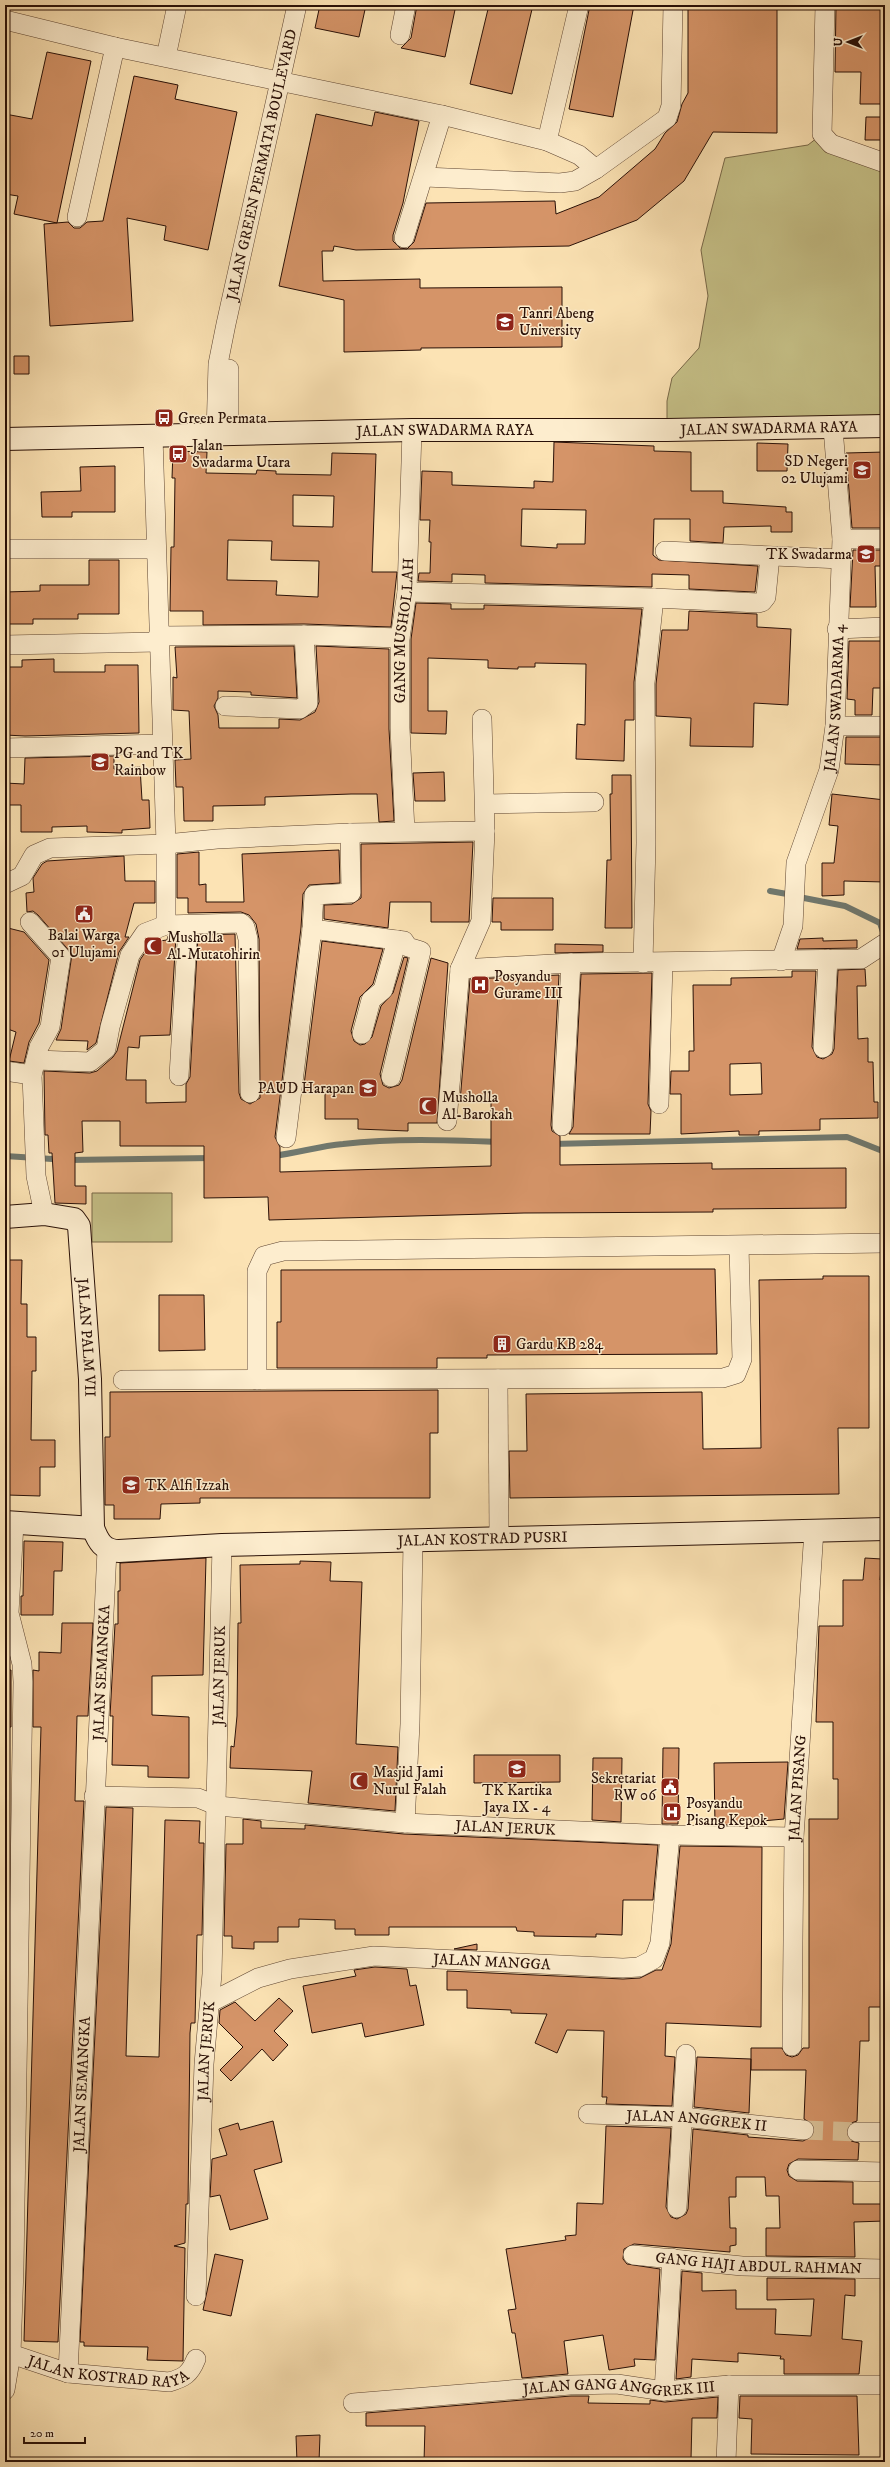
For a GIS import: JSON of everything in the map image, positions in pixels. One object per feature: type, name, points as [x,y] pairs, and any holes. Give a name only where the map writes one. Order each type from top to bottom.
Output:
[{"type":"street","points":[[166,57],[177,5]]},
{"type":"street","name":"JALAN GREEN PERMATA BOULEVARD","points":[[222,435],[230,383],[226,324],[297,5]]},
{"type":"street","points":[[400,35],[406,5]]},
{"type":"street","points":[[547,141],[579,5]]},
{"type":"street","points":[[425,177],[560,183],[575,181],[596,169],[667,118],[672,106],[673,5]]},
{"type":"street","points":[[825,5],[822,134],[831,144],[858,156],[885,163]]},
{"type":"street","points":[[5,20],[115,47],[442,115],[547,141],[579,155],[596,169]]},
{"type":"street","points":[[77,217],[115,47]]},
{"type":"street","points":[[404,238],[415,199],[425,177],[442,115]]},
{"type":"street","name":"JALAN SWADARMA RAYA","points":[[5,439],[412,430],[833,428],[885,426]]},
{"type":"street","name":"JALAN SWADARMA 4","points":[[781,961],[793,926],[796,863],[829,770],[835,726],[837,629],[842,539],[833,428]]},
{"type":"street","name":"GANG MUSHOLLAH","points":[[405,831],[400,728],[400,638],[407,592],[412,430]]},
{"type":"street","points":[[153,436],[155,549],[166,844],[166,925]]},
{"type":"street","points":[[842,539],[885,539]]},
{"type":"street","points":[[5,550],[155,549]]},
{"type":"street","points":[[665,551],[841,559]]},
{"type":"street","points":[[407,592],[762,602],[766,597],[770,556]]},
{"type":"street","points":[[643,963],[646,843],[645,683],[654,598]]},
{"type":"street","points":[[837,629],[885,628]]},
{"type":"street","points":[[225,706],[300,709],[308,703],[304,635]]},
{"type":"street","points":[[5,645],[304,635],[400,638]]},
{"type":"street","points":[[447,1121],[460,969],[481,921],[486,804],[482,719]]},
{"type":"street","points":[[835,726],[885,726]]},
{"type":"street","points":[[5,748],[162,744]]},
{"type":"street","points":[[486,804],[594,802]]},
{"type":"street","points":[[5,884],[22,876],[34,855],[50,848],[166,844],[217,839],[350,833],[485,831]]},
{"type":"street","points":[[286,1138],[312,929],[314,895],[351,893],[350,833]]},
{"type":"street","points":[[30,922],[61,957],[50,1027],[39,1047],[34,1068],[36,1176],[44,1214]]},
{"type":"street","points":[[179,1076],[188,924]]},
{"type":"street","points":[[5,1071],[90,1062],[100,1056],[106,1049],[110,1027],[130,955],[145,933],[166,925],[241,924],[245,926],[248,939],[250,1093]]},
{"type":"street","points":[[312,929],[398,940],[405,942],[408,947],[420,950],[391,1077]]},
{"type":"street","points":[[362,1034],[371,1000],[382,990],[398,940]]},
{"type":"street","points":[[460,969],[571,963],[663,963],[861,959],[884,944]]},
{"type":"street","points":[[823,1048],[828,959]]},
{"type":"street","points":[[562,1126],[571,963]]},
{"type":"street","points":[[659,1104],[663,963]]},
{"type":"street","name":"JALAN PALM VII","points":[[5,1217],[44,1214],[74,1219],[79,1226],[90,1379],[93,1528]]},
{"type":"street","points":[[257,1380],[257,1271],[264,1256],[283,1251],[885,1243]]},
{"type":"street","points":[[123,1380],[498,1380],[723,1378],[736,1374],[742,1359],[739,1246]]},
{"type":"street","points":[[498,1380],[499,1538]]},
{"type":"street","points":[[5,2390],[11,2354],[9,2267],[13,1776],[14,1734],[22,1664],[9,1613],[10,1522],[93,1528],[98,1541],[107,1550]]},
{"type":"street","name":"JALAN KOSTRAD PUSRI","points":[[107,1550],[119,1551],[222,1545],[885,1529]]},
{"type":"street","name":"JALAN PISANG","points":[[792,2046],[794,1837],[814,1530]]},
{"type":"street","points":[[405,1823],[410,1724],[413,1540]]},
{"type":"street","name":"JALAN JERUK","points":[[196,2296],[204,2064],[211,2002],[218,1806],[222,1545]]},
{"type":"street","name":"JALAN SEMANGKA","points":[[68,2373],[94,1796],[107,1550]]},
{"type":"street","points":[[94,1796],[198,1798],[218,1806]]},
{"type":"street","name":"JALAN JERUK","points":[[218,1806],[405,1823],[670,1835],[794,1837]]},
{"type":"street","name":"JALAN MANGGA","points":[[211,2002],[258,1978],[290,1969],[374,1956],[623,1968],[639,1967],[654,1959],[660,1943],[670,1835]]},
{"type":"street","points":[[677,2208],[686,2054]]},
{"type":"street","name":"JALAN ANGGREK II","points":[[588,2114],[683,2118],[804,2130]]},
{"type":"street","points":[[857,2132],[885,2132]]},
{"type":"street","points":[[798,2170],[885,2172]]},
{"type":"street","name":"GANG HAJI ABDUL RAHMAN","points":[[633,2255],[742,2266],[885,2269]]},
{"type":"street","points":[[664,2391],[672,2258]]},
{"type":"street","name":"JALAN KOSTRAD RAYA","points":[[11,2354],[68,2373],[169,2382],[182,2379],[191,2372],[196,2359]]},
{"type":"street","name":"JALAN GANG ANGGREK III","points":[[353,2402],[570,2385],[618,2384],[664,2391],[729,2385],[885,2385]]},
{"type":"street","points":[[726,2462],[729,2385]]},
{"type":"shaded area","points":[[822,134],[885,163],[885,424],[667,430],[667,401],[672,378],[699,348],[708,296],[701,250],[725,158],[808,145]]},
{"type":"shaded area","points":[[92,1193],[172,1193],[172,1242],[92,1242]]},
{"type":"building","points":[[320,5],[366,5],[359,37],[315,28]]},
{"type":"building","points":[[417,5],[456,5],[445,57],[401,48],[411,38]]},
{"type":"building","points":[[489,5],[533,5],[512,94],[470,84]]},
{"type":"building","points":[[590,5],[634,5],[613,117],[569,109]]},
{"type":"building","points":[[688,5],[777,5],[777,133],[713,132],[684,181],[637,220],[569,246],[356,250],[334,246],[333,251],[322,251],[323,281],[420,279],[420,288],[562,287],[562,347],[421,348],[421,350],[344,352],[344,300],[279,286],[316,114],[372,126],[375,112],[419,121],[403,203],[393,235],[393,241],[400,248],[407,249],[414,242],[426,203],[555,201],[556,214],[599,197],[655,149],[665,133],[677,122],[682,104],[688,93]]},
{"type":"building","points":[[836,5],[884,5],[881,104],[860,104],[861,72],[835,72]]},
{"type":"building","points":[[47,52],[91,61],[57,223],[14,214],[18,196],[5,194],[5,114],[32,119]]},
{"type":"building","points":[[134,76],[178,85],[175,99],[237,112],[208,250],[164,240],[166,226],[127,218],[133,321],[50,326],[44,224],[68,222],[74,228],[80,228],[87,222],[103,221]]},
{"type":"building","points":[[866,117],[885,117],[885,140],[865,140]]},
{"type":"building","points":[[14,356],[29,356],[29,374],[14,374]]},
{"type":"building","points":[[554,442],[654,446],[654,451],[691,452],[691,491],[723,491],[723,503],[786,507],[786,512],[792,512],[792,532],[771,532],[771,526],[724,527],[723,543],[690,541],[690,519],[654,519],[653,555],[659,560],[758,566],[755,592],[689,589],[689,575],[652,574],[652,587],[485,583],[485,575],[452,574],[452,582],[418,581],[419,573],[430,573],[430,520],[420,520],[422,471],[452,472],[452,485],[534,488],[534,481],[553,482]],"holes":[[[522,509],[586,510],[585,544],[557,544],[557,548],[521,546]]]},
{"type":"building","points":[[757,443],[788,444],[787,471],[757,471]]},
{"type":"building","points":[[173,451],[207,452],[206,473],[256,474],[257,470],[276,471],[276,474],[331,475],[332,453],[376,454],[372,572],[397,572],[391,627],[304,624],[203,625],[203,611],[170,611],[171,547],[174,547],[175,478],[172,478]],"holes":[[[293,495],[334,496],[333,527],[293,526]],[[228,540],[272,541],[271,560],[319,561],[318,597],[276,595],[277,581],[227,580]]]},
{"type":"building","points":[[885,452],[885,528],[852,528],[846,453]]},
{"type":"building","points":[[115,466],[115,512],[72,512],[72,517],[42,517],[41,492],[81,491],[80,467]]},
{"type":"building","points":[[853,550],[885,550],[885,566],[875,566],[876,607],[850,607]]},
{"type":"building","points":[[89,560],[119,560],[119,614],[78,614],[78,619],[33,619],[33,624],[5,624],[5,592],[40,591],[40,585],[89,585]]},
{"type":"building","points":[[416,603],[451,604],[451,609],[484,609],[484,605],[642,609],[634,682],[634,720],[625,720],[624,761],[576,759],[577,724],[585,725],[586,664],[535,663],[535,667],[518,667],[518,669],[488,668],[488,660],[428,658],[428,711],[447,711],[446,734],[411,733],[411,639]]},
{"type":"building","points":[[689,611],[757,614],[757,627],[791,629],[788,705],[754,703],[753,747],[690,746],[691,718],[656,716],[656,684],[662,630],[688,630]]},
{"type":"building","points":[[849,641],[885,641],[885,688],[873,688],[872,715],[855,715],[855,700],[847,699]]},
{"type":"building","points":[[294,646],[297,698],[251,695],[251,692],[218,691],[218,698],[214,706],[218,715],[219,728],[279,728],[279,719],[300,720],[315,712],[319,702],[316,646],[389,649],[389,729],[394,821],[379,822],[377,794],[351,794],[265,797],[265,805],[213,806],[213,821],[184,821],[183,787],[176,787],[175,760],[191,759],[189,711],[173,710],[173,677],[177,678],[175,647]]},
{"type":"building","points":[[54,659],[54,672],[105,672],[105,665],[138,665],[139,733],[25,736],[5,735],[5,667],[22,667],[22,660]]},
{"type":"building","points":[[846,737],[885,737],[885,765],[845,764]]},
{"type":"building","points":[[114,756],[114,769],[140,767],[142,800],[149,800],[150,828],[122,830],[122,833],[87,832],[87,826],[52,827],[52,832],[21,832],[21,805],[5,805],[5,783],[24,784],[25,758]]},
{"type":"building","points":[[444,772],[445,801],[415,801],[413,773]]},
{"type":"building","points":[[612,775],[631,775],[632,928],[605,928],[607,860],[611,860],[610,794],[612,794]]},
{"type":"building","points":[[832,794],[885,800],[885,882],[844,881],[844,895],[822,896],[822,863],[834,863],[838,826],[829,825]]},
{"type":"building","points":[[473,842],[469,922],[431,922],[431,902],[390,902],[388,928],[324,919],[324,905],[352,904],[361,898],[361,844]]},
{"type":"building","points":[[339,850],[340,883],[309,885],[303,894],[301,928],[275,1137],[280,1147],[280,1172],[491,1166],[491,1102],[460,1102],[470,979],[559,975],[551,1125],[552,1131],[560,1136],[560,1165],[712,1163],[712,1169],[846,1168],[846,1208],[713,1209],[713,1212],[524,1213],[269,1220],[268,1197],[204,1198],[204,1146],[120,1146],[120,1121],[82,1121],[83,1152],[75,1153],[75,1186],[86,1186],[86,1204],[55,1203],[52,1153],[49,1153],[48,1135],[45,1135],[44,1071],[90,1073],[97,1071],[113,1057],[117,1051],[140,960],[152,942],[167,940],[168,936],[176,936],[170,1035],[140,1036],[139,1048],[128,1047],[126,1080],[146,1080],[146,1103],[186,1102],[186,1084],[190,1077],[198,935],[235,934],[239,1093],[241,1099],[250,1104],[260,1098],[259,939],[256,924],[249,915],[241,912],[188,913],[188,898],[177,898],[177,854],[199,852],[199,885],[206,884],[206,902],[244,902],[242,854]]},
{"type":"building","points":[[124,856],[125,881],[155,881],[155,903],[134,903],[125,937],[129,937],[119,952],[96,1043],[87,1050],[88,1041],[56,1040],[61,1029],[72,954],[38,915],[33,911],[27,912],[26,893],[34,892],[33,878],[42,864],[47,861]]},
{"type":"building","points":[[493,898],[553,898],[553,930],[501,930],[501,922],[492,922]]},
{"type":"building","points":[[8,928],[24,932],[49,960],[39,1023],[29,1042],[24,1063],[9,1061],[16,1032],[5,1028],[5,939]]},
{"type":"building","points":[[823,938],[823,941],[857,940],[857,948],[797,949],[800,939]]},
{"type":"building","points":[[322,941],[383,949],[373,984],[360,997],[351,1031],[354,1041],[360,1045],[365,1044],[372,1037],[381,1006],[393,993],[404,957],[408,958],[380,1074],[383,1085],[389,1088],[399,1085],[402,1080],[431,958],[448,963],[437,1123],[408,1123],[408,1131],[358,1129],[358,1119],[325,1119],[325,1093],[303,1093]]},
{"type":"building","points":[[555,944],[603,945],[603,952],[555,953]]},
{"type":"building","points":[[865,969],[866,986],[857,986],[858,1039],[868,1038],[868,1062],[873,1062],[874,1102],[878,1102],[878,1118],[820,1119],[820,1130],[759,1131],[759,1135],[739,1135],[739,1131],[681,1134],[681,1094],[670,1094],[671,1071],[689,1071],[689,1051],[694,1051],[693,985],[731,985],[731,978],[792,977],[792,971],[816,971],[812,1047],[817,1057],[823,1059],[832,1054],[834,1049],[838,970]],"holes":[[[761,1063],[762,1094],[730,1095],[730,1064]]]},
{"type":"building","points":[[652,973],[648,1104],[651,1111],[650,1134],[569,1134],[573,1127],[581,974]]},
{"type":"building","points":[[5,1260],[22,1260],[21,1304],[27,1304],[27,1337],[36,1337],[36,1371],[32,1371],[31,1440],[55,1440],[55,1467],[40,1467],[40,1496],[7,1495]]},
{"type":"building","points":[[715,1269],[717,1354],[487,1355],[487,1358],[437,1358],[437,1368],[277,1368],[277,1322],[281,1322],[281,1270]]},
{"type":"building","points":[[823,1276],[869,1276],[869,1428],[838,1428],[839,1494],[510,1498],[509,1451],[527,1451],[526,1394],[702,1392],[703,1449],[761,1448],[759,1280],[823,1279]]},
{"type":"building","points":[[159,1295],[204,1295],[205,1350],[159,1351]]},
{"type":"building","points":[[438,1390],[438,1433],[430,1433],[430,1498],[200,1498],[200,1503],[161,1504],[160,1519],[114,1519],[114,1505],[105,1505],[105,1437],[110,1437],[110,1392]]},
{"type":"building","points":[[24,1541],[63,1542],[62,1571],[54,1571],[53,1615],[21,1615],[21,1596],[23,1596]]},
{"type":"building","points":[[206,1558],[203,1675],[152,1676],[152,1715],[189,1717],[189,1778],[148,1777],[148,1766],[112,1765],[113,1716],[110,1716],[115,1624],[118,1624],[120,1563]]},
{"type":"building","points":[[865,1558],[882,1559],[880,1580],[885,1580],[885,2007],[869,2007],[869,2041],[860,2041],[857,2121],[851,2123],[846,2132],[851,2141],[859,2143],[858,2160],[798,2159],[789,2164],[787,2170],[789,2176],[797,2181],[853,2182],[853,2204],[885,2204],[885,2221],[854,2222],[855,2257],[766,2256],[766,2228],[780,2228],[779,2196],[766,2196],[765,2177],[736,2177],[736,2197],[729,2197],[730,2228],[736,2228],[736,2245],[730,2246],[730,2252],[634,2244],[624,2249],[623,2259],[627,2264],[660,2269],[655,2360],[634,2359],[635,2366],[609,2370],[603,2335],[564,2341],[568,2374],[522,2378],[515,2333],[512,2333],[508,2310],[516,2309],[506,2249],[566,2240],[565,2236],[576,2235],[577,2203],[603,2204],[606,2126],[671,2128],[666,2207],[671,2217],[677,2219],[686,2214],[688,2209],[693,2129],[748,2135],[748,2137],[803,2141],[813,2136],[814,2125],[804,2119],[806,2070],[751,2070],[751,2048],[782,2048],[786,2055],[792,2057],[798,2055],[803,2048],[809,2048],[809,1819],[838,1819],[838,1779],[833,1779],[833,1722],[816,1722],[819,1626],[843,1626],[843,1580],[863,1580]]},
{"type":"building","points":[[300,1561],[331,1562],[330,1581],[362,1582],[356,1744],[398,1747],[395,1811],[308,1803],[312,1771],[230,1768],[231,1746],[234,1747],[237,1716],[238,1623],[241,1623],[240,1565],[300,1564]]},
{"type":"building","points":[[62,1623],[93,1623],[88,1716],[77,1716],[75,1801],[84,1801],[58,2342],[24,2341],[41,1727],[33,1727],[33,1670],[39,1671],[39,1652],[61,1653]]},
{"type":"building","points":[[5,1670],[11,1670],[11,1727],[5,1727]]},
{"type":"building","name":"Sekretariat RW 06","points":[[663,1748],[679,1748],[678,1824],[662,1824]]},
{"type":"building","name":"TK Kartika Jaya IX - 4","points":[[474,1755],[560,1755],[560,1782],[474,1783]]},
{"type":"building","points":[[593,1758],[622,1758],[621,1822],[592,1820]]},
{"type":"building","points":[[788,1762],[784,1819],[762,1821],[762,1825],[715,1825],[714,1763]]},
{"type":"building","points":[[106,1807],[133,1808],[126,2056],[159,2057],[165,1820],[200,1821],[199,1843],[204,1843],[202,1935],[197,1935],[195,2023],[191,2023],[190,2033],[188,2204],[186,2204],[185,2243],[174,2246],[185,2248],[183,2361],[147,2360],[148,2347],[84,2346],[84,2342],[80,2342]]},
{"type":"building","points":[[243,1819],[261,1821],[261,1828],[305,1829],[305,1825],[404,1834],[658,1845],[653,1900],[623,1900],[622,1935],[596,1934],[596,1937],[534,1936],[534,1932],[517,1931],[516,1927],[389,1927],[389,1935],[355,1935],[355,1929],[335,1929],[335,1920],[299,1919],[299,1927],[278,1927],[278,1942],[254,1942],[254,1949],[232,1948],[232,1936],[224,1936],[226,1844],[243,1844]]},
{"type":"building","points":[[680,1846],[762,1847],[761,2027],[666,2023],[665,2056],[675,2057],[672,2106],[606,2104],[607,2097],[602,2097],[604,2031],[567,2030],[557,2053],[535,2043],[547,2014],[511,2013],[511,2010],[467,2008],[467,1990],[447,1990],[447,1971],[623,1979],[640,1978],[656,1970],[662,1970],[671,1944]]},
{"type":"building","points":[[477,1944],[477,1950],[454,1949]]},
{"type":"building","points":[[375,1967],[407,1969],[410,1986],[416,1985],[424,2025],[365,2037],[362,2023],[312,2033],[303,1986],[356,1976],[354,1970]]},
{"type":"building","points":[[279,1998],[293,2011],[274,2031],[288,2045],[273,2061],[262,2049],[231,2081],[220,2070],[243,2047],[219,2023],[220,2010],[235,2002],[255,2021]]},
{"type":"building","points":[[697,2057],[751,2059],[749,2113],[694,2107]]},
{"type":"building","points":[[273,2121],[282,2162],[254,2170],[268,2219],[230,2230],[220,2195],[210,2197],[212,2159],[227,2155],[219,2129],[238,2123],[240,2130]]},
{"type":"building","points":[[215,2254],[243,2260],[231,2316],[203,2310]]},
{"type":"building","points":[[682,2271],[702,2273],[702,2291],[736,2290],[736,2309],[776,2309],[775,2334],[811,2336],[814,2299],[767,2300],[767,2278],[855,2279],[855,2296],[845,2295],[842,2339],[862,2341],[859,2374],[784,2374],[784,2359],[780,2359],[781,2356],[738,2353],[738,2362],[692,2359],[691,2377],[676,2379]]},
{"type":"building","points":[[571,2396],[589,2396],[588,2403],[650,2404],[650,2400],[665,2402],[718,2397],[717,2418],[692,2418],[691,2459],[647,2459],[647,2462],[424,2462],[425,2426],[366,2426],[366,2413]]},
{"type":"building","points":[[740,2396],[857,2396],[859,2455],[751,2454],[752,2419],[739,2418]]},
{"type":"building","points":[[320,2435],[319,2462],[297,2462],[296,2436]]},
{"type":"waterway","points":[[770,891],[787,894]]},
{"type":"waterway","points":[[804,898],[845,906],[880,923],[885,938]]},
{"type":"waterway","points":[[552,1144],[847,1137],[885,1152]]},
{"type":"waterway","points":[[273,1156],[334,1145],[362,1142],[401,1140],[499,1142]]},
{"type":"waterway","points":[[5,1156],[68,1160],[212,1158]]},
{"type":"tunnel","points":[[804,2130],[857,2132]]},
{"type":"place","name":"Tanri Abeng University","points":[[505,322]]},
{"type":"place","name":"Green Permata","points":[[164,418]]},
{"type":"place","name":"Jalan Swadarma Utara","points":[[178,454]]},
{"type":"place","name":"SD Negeri 02 Ulujami","points":[[862,470]]},
{"type":"place","name":"TK Swadarma","points":[[866,554]]},
{"type":"place","name":"PG and TK Rainbow","points":[[100,762]]},
{"type":"place","name":"Balai Warga 01 Ulujami","points":[[84,914]]},
{"type":"place","name":"Musholla Al-Mutatohirin","points":[[153,946]]},
{"type":"place","name":"Posyandu Gurame III","points":[[480,985]]},
{"type":"place","name":"PAUD Harapan","points":[[368,1088]]},
{"type":"place","name":"Musholla Al-Barokah","points":[[428,1106]]},
{"type":"place","name":"Gardu KB 284","points":[[502,1344]]},
{"type":"place","name":"TK Alfi Izzah","points":[[131,1485]]},
{"type":"place","name":"TK Kartika Jaya IX - 4","points":[[517,1769]]},
{"type":"place","name":"Masjid Jami Nurul Falah","points":[[359,1781]]},
{"type":"place","name":"Sekretariat RW 06","points":[[670,1787]]},
{"type":"place","name":"Posyandu Pisang Kepok","points":[[672,1812]]}]
